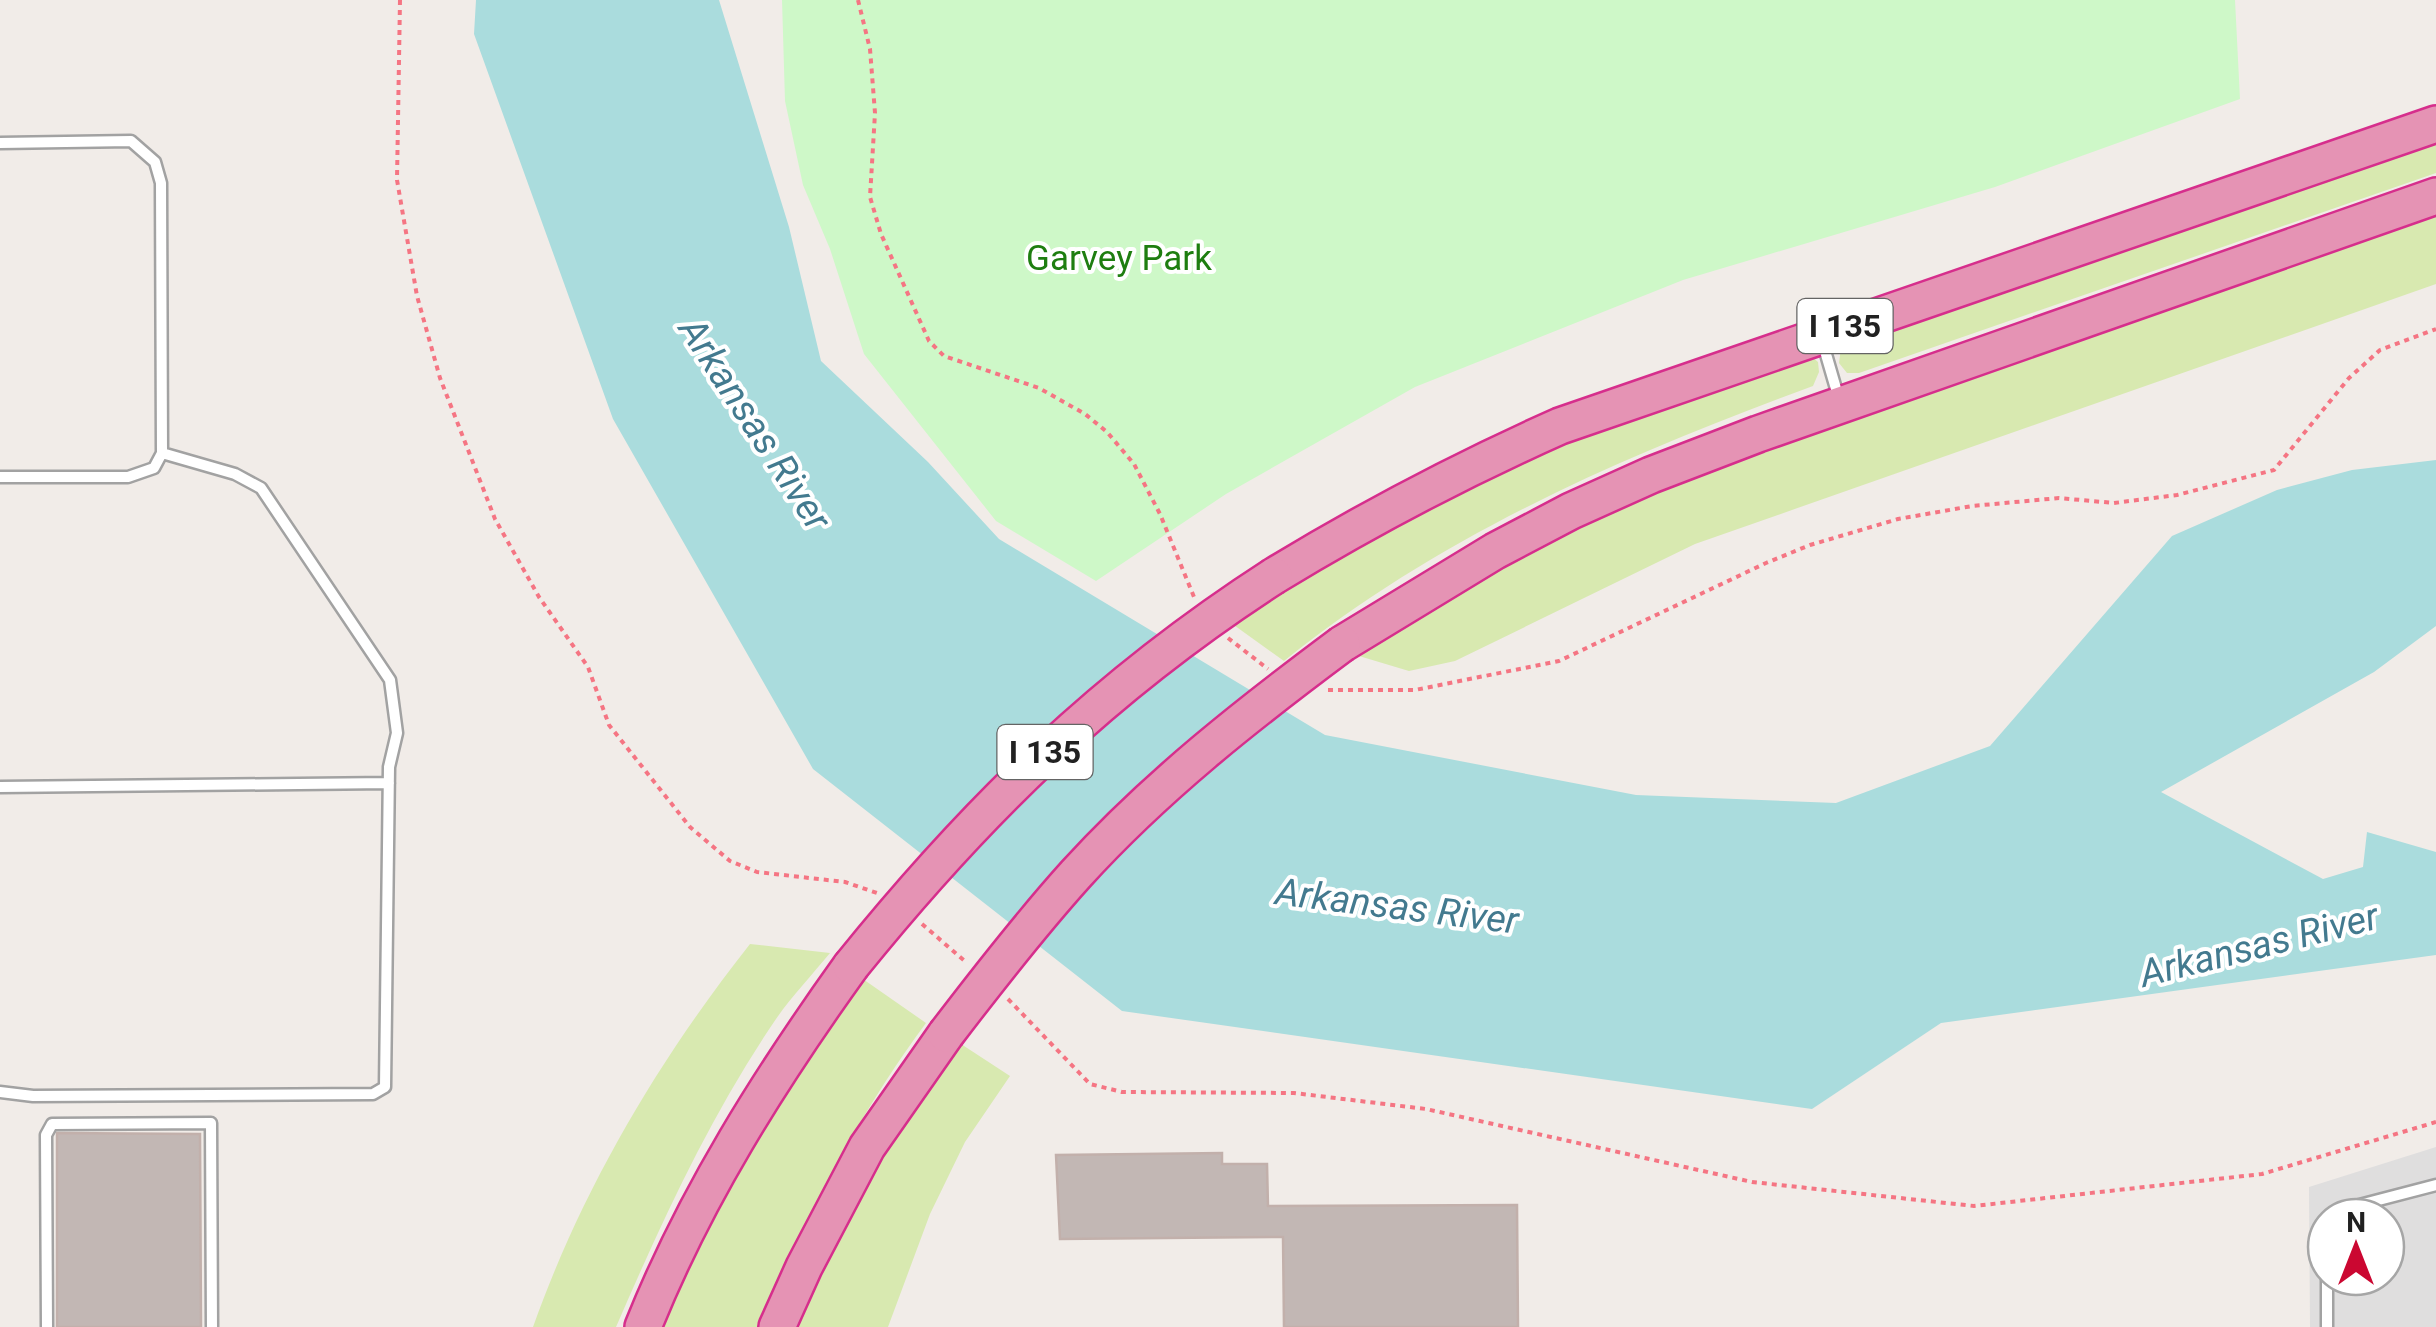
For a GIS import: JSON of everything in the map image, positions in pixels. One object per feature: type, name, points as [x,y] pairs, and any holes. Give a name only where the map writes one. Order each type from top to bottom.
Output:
[{"type":"highway","name":"I 135","points":[[643,1327],[736,1138],[780,1066],[851,966],[928,872],[1059,738],[1203,622],[1350,530],[1478,462],[1560,426],[2436,124]]},
{"type":"highway","name":"I 135","points":[[777,1327],[804,1266],[867,1148],[946,1034],[1012,949],[1078,872],[1141,808],[1234,725],[1342,644],[1494,550],[1651,474],[2436,196]]},
{"type":"lane","points":[[0,143],[131,141],[155,162],[161,183],[162,454],[154,468],[128,477],[0,476]]},
{"type":"lane","points":[[1820,335],[1841,405]]},
{"type":"lane","points":[[0,1092],[33,1096],[373,1094],[386,1087],[389,783],[397,733],[390,680],[261,488],[235,474],[162,454]]},
{"type":"lane","points":[[0,787],[389,783]]},
{"type":"lane","points":[[47,1327],[46,1135],[52,1124],[211,1123],[212,1327]]},
{"type":"lane","points":[[2390,1197],[2436,1185]]},
{"type":"lane","points":[[2326,1297],[2326,1327]]},
{"type":"path","points":[[400,0],[397,180],[416,296],[440,378],[494,519],[538,597],[588,667],[609,725],[690,827],[730,861],[757,872],[846,882],[878,893]]},
{"type":"path","points":[[909,915],[968,965]]},
{"type":"path","points":[[998,990],[1090,1084],[1122,1092],[1294,1093],[1426,1110],[1752,1182],[1974,1206],[2262,1174],[2436,1122]]},
{"type":"shaded area","points":[[2436,1147],[2436,1327],[2310,1327],[2310,1297],[2406,1297],[2406,1197],[2309,1197],[2309,1187]]},
{"type":"green space","name":"Garvey Park","points":[[782,0],[2235,0],[2240,99],[1995,187],[1683,280],[1415,387],[1226,494],[1096,581],[996,521],[864,354],[830,249],[803,185],[785,101]]},
{"type":"green space","points":[[2436,135],[2436,173],[1859,373],[1847,373],[1839,363],[1841,348]]},
{"type":"green space","points":[[2436,216],[2436,284],[1695,544],[1455,661],[1409,671],[1359,656],[1426,607],[1575,527],[1730,461]]},
{"type":"green space","points":[[1811,356],[1818,362],[1819,372],[1813,386],[1673,440],[1471,536],[1344,616],[1284,661],[1231,623],[1444,494],[1537,448]]},
{"type":"green space","points":[[750,944],[830,953],[776,1019],[730,1092],[670,1208],[616,1327],[533,1327],[575,1225],[626,1127],[685,1033]]},
{"type":"green space","points":[[860,977],[926,1023],[833,1170],[758,1327],[663,1327],[725,1190]]},
{"type":"green space","points":[[961,1044],[1010,1076],[965,1142],[930,1214],[888,1327],[797,1327],[829,1252],[868,1179],[903,1121]]},
{"type":"water","name":"Arkansas River","points":[[476,0],[719,0],[789,227],[821,361],[928,462],[999,539],[1325,735],[1636,795],[1836,803],[1990,746],[2172,536],[2277,490],[2352,470],[2436,460],[2436,626],[2374,672],[2161,792],[2323,879],[2363,867],[2367,832],[2436,852],[2436,955],[1941,1023],[1812,1109],[1122,1011],[813,769],[613,419],[474,34]]},
{"type":"building","points":[[57,1133],[200,1134],[201,1327],[57,1327]]},
{"type":"building","points":[[1222,1153],[1222,1164],[1267,1164],[1268,1206],[1517,1205],[1518,1327],[1284,1327],[1283,1237],[1060,1239],[1056,1155]]}]
